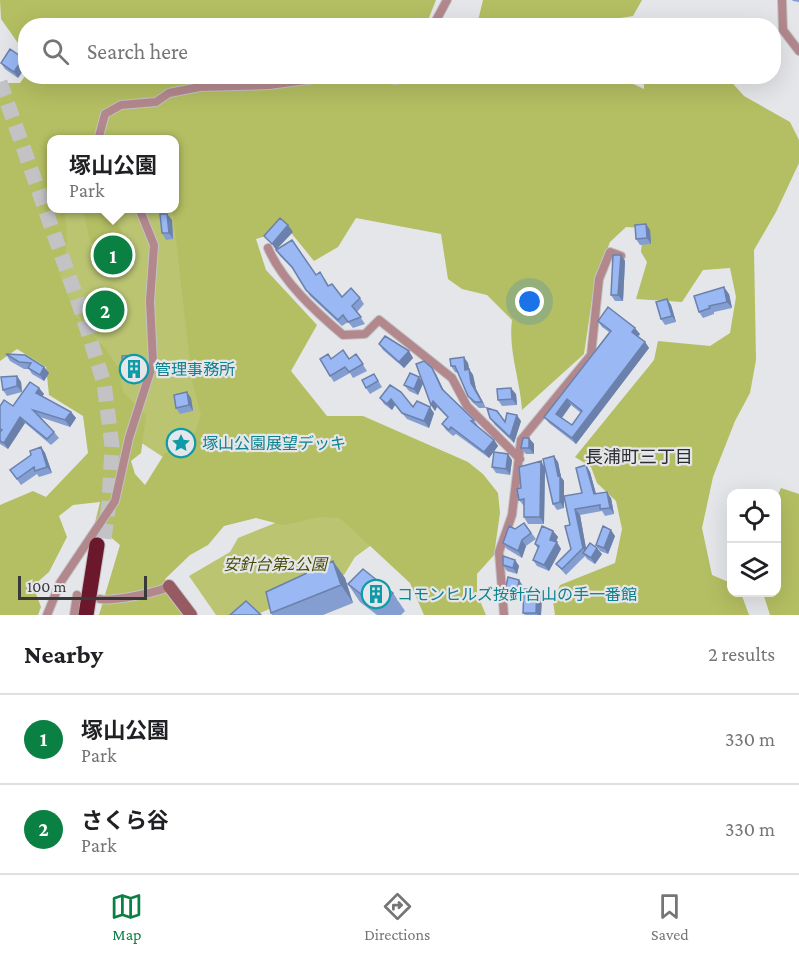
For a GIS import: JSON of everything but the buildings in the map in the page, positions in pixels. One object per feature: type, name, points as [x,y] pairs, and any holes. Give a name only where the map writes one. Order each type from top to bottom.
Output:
[{"type":"highway","points":[[86,615],[100,546],[91,615]]},
{"type":"street","points":[[437,18],[447,0]]},
{"type":"street","points":[[782,0],[783,30],[799,51]]},
{"type":"street","points":[[99,135],[103,117],[109,110],[122,105],[156,102],[169,93],[200,87],[276,84]]},
{"type":"street","points":[[47,615],[60,583],[115,501],[129,438],[153,363],[150,301],[154,245],[141,213]]},
{"type":"street","points":[[268,248],[274,263],[326,321],[343,335],[365,334],[379,320],[452,378],[467,406],[520,459]]},
{"type":"street","points":[[504,615],[499,552],[512,515],[521,440],[591,355],[599,279],[610,252],[621,256]]},
{"type":"street","points":[[100,599],[111,601],[140,593],[156,593],[169,586],[191,615]]},
{"type":"street","points":[[74,615],[77,595]]},
{"type":"green space","points":[[0,0],[436,0],[429,18],[18,18],[18,43],[1,19]]},
{"type":"green space","points":[[483,0],[642,0],[633,16],[620,18],[479,18]]},
{"type":"green space","points":[[0,83],[633,84],[644,89],[644,84],[733,84],[744,96],[790,122],[799,140],[799,163],[776,212],[754,250],[756,360],[750,393],[735,421],[713,477],[702,528],[712,575],[727,581],[727,597],[742,597],[749,615],[555,615],[553,601],[560,585],[615,563],[622,529],[616,501],[597,483],[591,467],[575,457],[654,360],[658,341],[710,346],[730,333],[736,297],[730,268],[703,270],[682,302],[636,299],[647,262],[641,252],[643,228],[626,227],[610,242],[595,280],[584,354],[522,410],[513,353],[512,320],[487,295],[462,289],[448,279],[441,234],[356,218],[338,247],[314,261],[288,229],[256,239],[266,270],[317,325],[291,371],[327,416],[363,416],[468,462],[483,474],[498,493],[500,513],[494,555],[477,574],[477,594],[486,615],[424,615],[410,583],[340,518],[320,517],[283,525],[256,518],[224,526],[208,545],[190,555],[165,579],[183,615],[99,615],[120,545],[108,535],[92,535],[100,502],[73,505],[59,516],[67,537],[49,572],[33,586],[41,607],[38,615],[0,615],[0,505],[33,491],[46,497],[88,453],[83,416],[49,395],[46,367],[17,349],[0,361]],"holes":[[[47,135],[179,135],[179,213],[173,213],[192,380],[201,415],[190,447],[165,453],[145,485],[135,474],[131,461],[141,453],[146,415],[123,392],[118,367],[105,348],[79,323],[60,276],[66,251],[66,226],[65,213],[47,213]]]},
{"type":"green space","points":[[369,84],[408,84],[246,215],[223,354],[195,449],[166,459],[137,440],[0,192],[45,131]]},
{"type":"green space","points":[[84,213],[112,213],[126,240],[117,258],[90,241]]},
{"type":"green space","points":[[781,489],[799,494],[799,615],[770,615],[764,597],[781,597]]},
{"type":"green space","name":"安針台第2公園","points":[[328,502],[377,541],[355,557],[344,575],[256,615],[216,615],[189,576],[230,552],[238,538]]},
{"type":"tunnel","points":[[0,82],[81,310],[104,383],[112,446],[109,503],[103,546]]},
{"type":"place","name":"塚山公園","points":[[113,255]]},
{"type":"place","name":"さくら谷","points":[[105,310]]},
{"type":"place","name":"管理事務所","points":[[134,369]]},
{"type":"place","name":"塚山公園展望デッキ","points":[[181,443]]},
{"type":"place","name":"コモンヒルズ按針台山の手一番館","points":[[376,594]]},
{"type":"district","name":"長浦町三丁目","points":[[639,457]]}]
